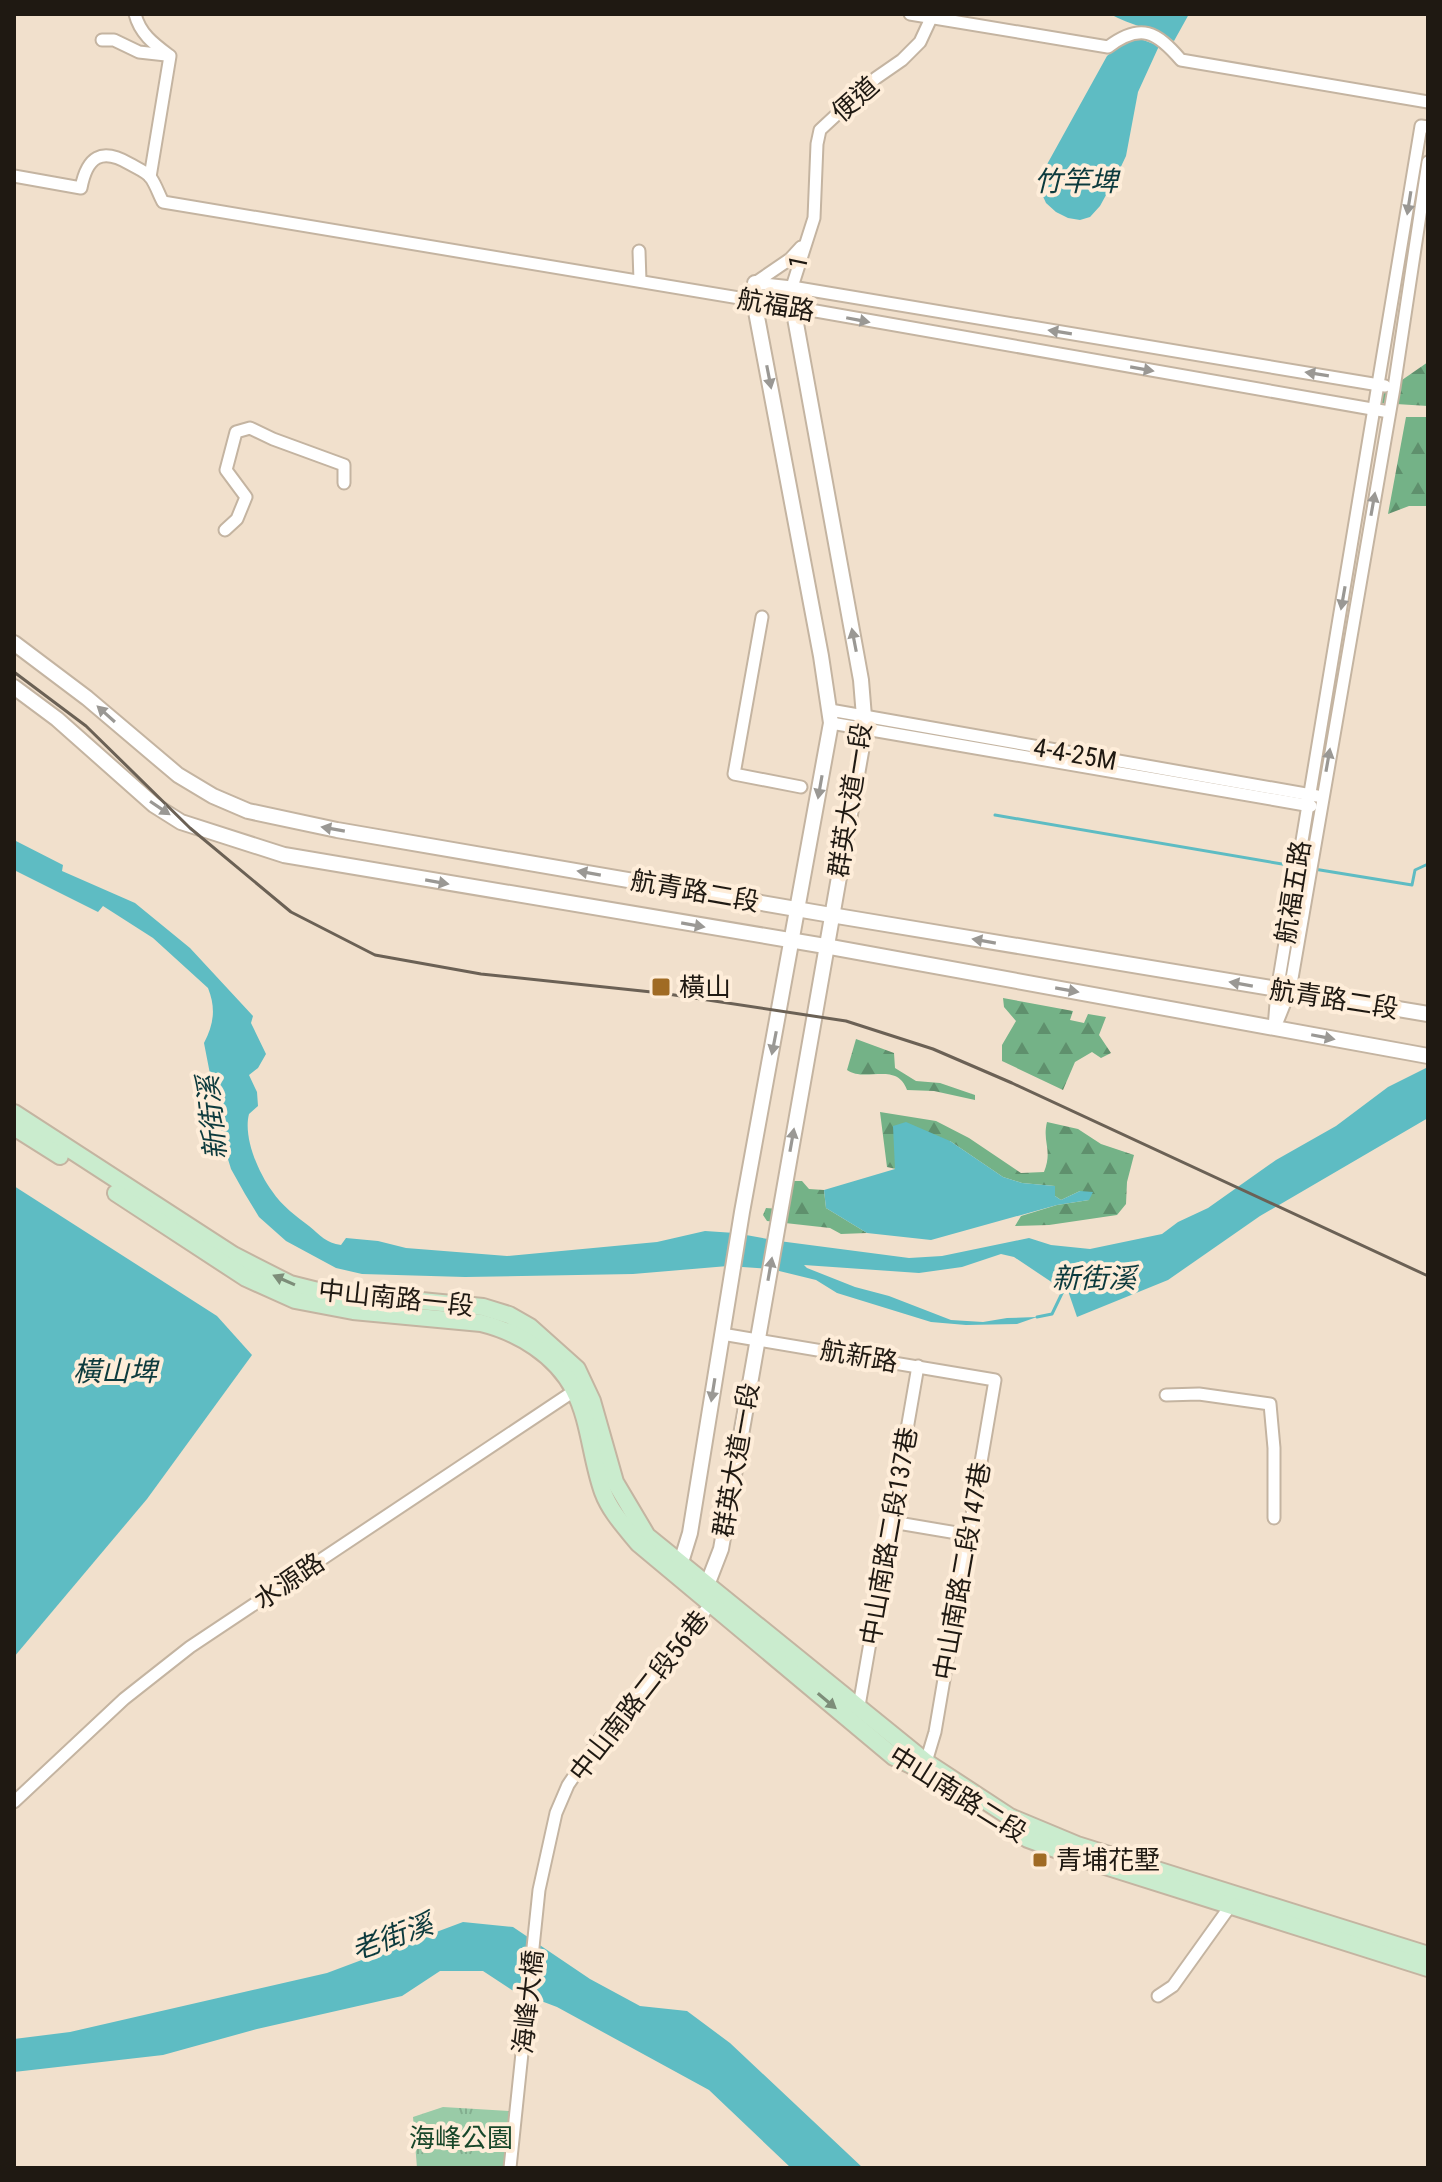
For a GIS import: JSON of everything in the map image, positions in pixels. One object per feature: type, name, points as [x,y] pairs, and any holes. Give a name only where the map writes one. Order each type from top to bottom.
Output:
[{"type":"main road","name":"中山南路一段","points":[[14,1113],[233,1255],[290,1284],[318,1291],[483,1307],[509,1315],[530,1327],[577,1369],[579,1387]]},
{"type":"main road","name":"中山南路一段","points":[[14,1127],[246,1278],[268,1289],[323,1307],[481,1323],[501,1328],[536,1347],[592,1401],[615,1482],[642,1539]]},
{"type":"main road","name":"中山南路二段","points":[[642,1539],[710,1595],[859,1706],[926,1762],[1031,1828],[1428,1955]]},
{"type":"main road","name":"中山南路二段","points":[[710,1595],[894,1757],[1028,1839],[1428,1968]]},
{"type":"street","points":[[135,14],[140,28],[152,43],[170,56]]},
{"type":"street","points":[[910,14],[1108,47],[1123,35],[1148,35],[1163,39],[1181,60],[1428,102]]},
{"type":"street","name":"便道","points":[[804,244],[814,218],[820,130],[920,42],[932,16]]},
{"type":"street","points":[[102,40],[114,40],[139,52],[170,56]]},
{"type":"street","points":[[14,176],[81,188],[84,172],[91,160],[103,155],[116,156],[150,177],[170,56]]},
{"type":"street","name":"航福五路","points":[[1274,1028],[1314,801],[1379,385],[1425,127]]},
{"type":"street","name":"航福五路","points":[[1283,990],[1297,867],[1314,801],[1394,388],[1428,162]]},
{"type":"street","name":"航福路","points":[[150,177],[163,202],[793,307],[1389,412]]},
{"type":"street","name":"1","points":[[755,283],[790,259],[804,244]]},
{"type":"street","name":"1","points":[[792,287],[804,244]]},
{"type":"street","points":[[639,251],[640,281]]},
{"type":"street","name":"航福路","points":[[755,283],[1394,388]]},
{"type":"street","name":"群英大道一段","points":[[678,1570],[690,1533],[742,1212],[799,909],[830,716],[754,301],[755,283]]},
{"type":"street","name":"群英大道一段","points":[[710,1595],[721,1549],[865,723],[861,680],[793,307],[792,287]]},
{"type":"street","points":[[225,530],[237,519],[246,497],[226,470],[236,432],[250,428],[344,465],[344,483]]},
{"type":"street","points":[[762,617],[734,774],[801,787]]},
{"type":"street","name":"航青路二段","points":[[14,643],[87,698],[178,775],[213,796],[248,811],[337,830],[831,915],[1428,1014]]},
{"type":"street","name":"航青路二段","points":[[14,687],[57,719],[154,805],[181,822],[284,855],[825,946],[1428,1056]]},
{"type":"street","name":"4-4-25M","points":[[830,716],[1314,801]]},
{"type":"street","name":"航新路","points":[[722,1334],[995,1380]]},
{"type":"street","name":"中山南路二段137巷","points":[[859,1706],[918,1366]]},
{"type":"street","name":"中山南路二段147巷","points":[[926,1762],[935,1732],[995,1380]]},
{"type":"street","name":"水源路","points":[[14,1802],[124,1699],[190,1647],[579,1387]]},
{"type":"street","points":[[1166,1395],[1199,1394],[1270,1404],[1274,1448],[1274,1518]]},
{"type":"street","points":[[892,1522],[969,1535]]},
{"type":"street","name":"中山南路二段56巷","points":[[539,1890],[556,1813],[568,1785],[710,1595]]},
{"type":"street","name":"海峰大橋","points":[[510,2168],[539,1890]]},
{"type":"street","points":[[1158,1996],[1173,1986],[1231,1905]]},
{"type":"green space","points":[[1428,362],[1428,406],[1380,403],[1376,398]]},
{"type":"green space","points":[[1406,417],[1428,417],[1428,506],[1409,506],[1388,514]]},
{"type":"green space","points":[[1003,998],[1073,1011],[1070,1020],[1084,1023],[1088,1014],[1106,1017],[1099,1035],[1111,1053],[1101,1058],[1092,1052],[1075,1062],[1063,1090],[1002,1061],[1002,1045],[1016,1021],[1004,1007]]},
{"type":"green space","points":[[856,1039],[894,1053],[895,1068],[916,1081],[940,1083],[975,1095],[975,1100],[934,1091],[907,1090],[896,1076],[863,1075],[847,1070]]},
{"type":"green space","points":[[880,1112],[936,1121],[969,1138],[1021,1173],[1044,1172],[1048,1157],[1047,1122],[1078,1129],[1101,1144],[1134,1155],[1127,1182],[1126,1204],[1117,1215],[1049,1225],[1015,1226],[1021,1216],[1057,1205],[1089,1200],[1080,1191],[1061,1200],[1055,1196],[1055,1186],[1022,1183],[1003,1177],[950,1141],[896,1169],[887,1167]]},
{"type":"green space","points":[[790,1181],[802,1181],[809,1189],[824,1190],[826,1208],[867,1233],[841,1234],[830,1228],[767,1221],[763,1215],[766,1208],[779,1209]]},
{"type":"green space","name":"海峰公園","points":[[443,2107],[509,2111],[504,2168],[417,2168],[413,2117]]},
{"type":"water","points":[[1110,14],[1189,14],[1174,41]]},
{"type":"water","name":"竹竿埤","points":[[1128,38],[1138,38],[1159,46],[1138,92],[1126,156],[1100,206],[1090,217],[1080,220],[1068,218],[1046,203],[1041,192],[1045,168],[1107,56]]},
{"type":"water","name":"新街溪","points":[[14,840],[63,865],[62,871],[135,903],[190,948],[253,1016],[251,1023],[266,1054],[258,1068],[249,1075],[257,1092],[258,1106],[249,1114],[248,1123],[253,1154],[280,1201],[324,1238],[341,1245],[346,1238],[406,1248],[507,1256],[657,1242],[705,1231],[909,1258],[942,1256],[1029,1238],[1051,1245],[1090,1249],[1162,1234],[1178,1222],[1208,1208],[1276,1160],[1336,1126],[1388,1087],[1428,1067],[1428,1118],[1260,1216],[1168,1280],[1077,1317],[1066,1285],[1053,1283],[1014,1257],[1001,1254],[962,1267],[919,1273],[804,1265],[855,1287],[889,1296],[951,1320],[983,1322],[1037,1317],[1017,1324],[931,1322],[837,1293],[816,1280],[771,1269],[728,1266],[633,1274],[465,1277],[362,1274],[336,1268],[286,1241],[259,1217],[231,1169],[204,1043],[213,1016],[208,988],[153,938],[103,906],[98,912],[14,870]]},
{"type":"water","points":[[906,1122],[950,1141],[1003,1177],[1022,1183],[1055,1186],[1055,1196],[1061,1200],[1080,1191],[1093,1192],[1089,1200],[1057,1205],[931,1240],[867,1233],[826,1208],[824,1190],[895,1169],[893,1126]]},
{"type":"water","name":"橫山埤","points":[[14,1186],[217,1316],[252,1355],[147,1499],[14,1657]]},
{"type":"water","points":[[463,1922],[513,1927],[590,1979],[640,2006],[687,2011],[730,2043],[863,2168],[791,2168],[709,2090],[557,2007],[512,1990],[483,1971],[440,1971],[402,1996],[257,2029],[163,2055],[14,2072],[14,2039],[70,2032],[327,1973]]},
{"type":"waterway","points":[[995,815],[1294,866]]},
{"type":"waterway","points":[[1314,869],[1412,885],[1415,870],[1428,864]]},
{"type":"waterway","name":"新街溪","points":[[1037,1317],[1052,1314],[1066,1285]]},
{"type":"railway","points":[[14,672],[86,726],[190,828],[291,912],[375,955],[481,974],[661,993],[846,1021],[933,1049],[1012,1083],[1428,1276]]},
{"type":"place","name":"橫山","points":[[661,987]]},
{"type":"place","name":"青埔花墅","points":[[1040,1860]]},
{"type":"water label","name":"老街溪","points":[[392,1937]]}]
